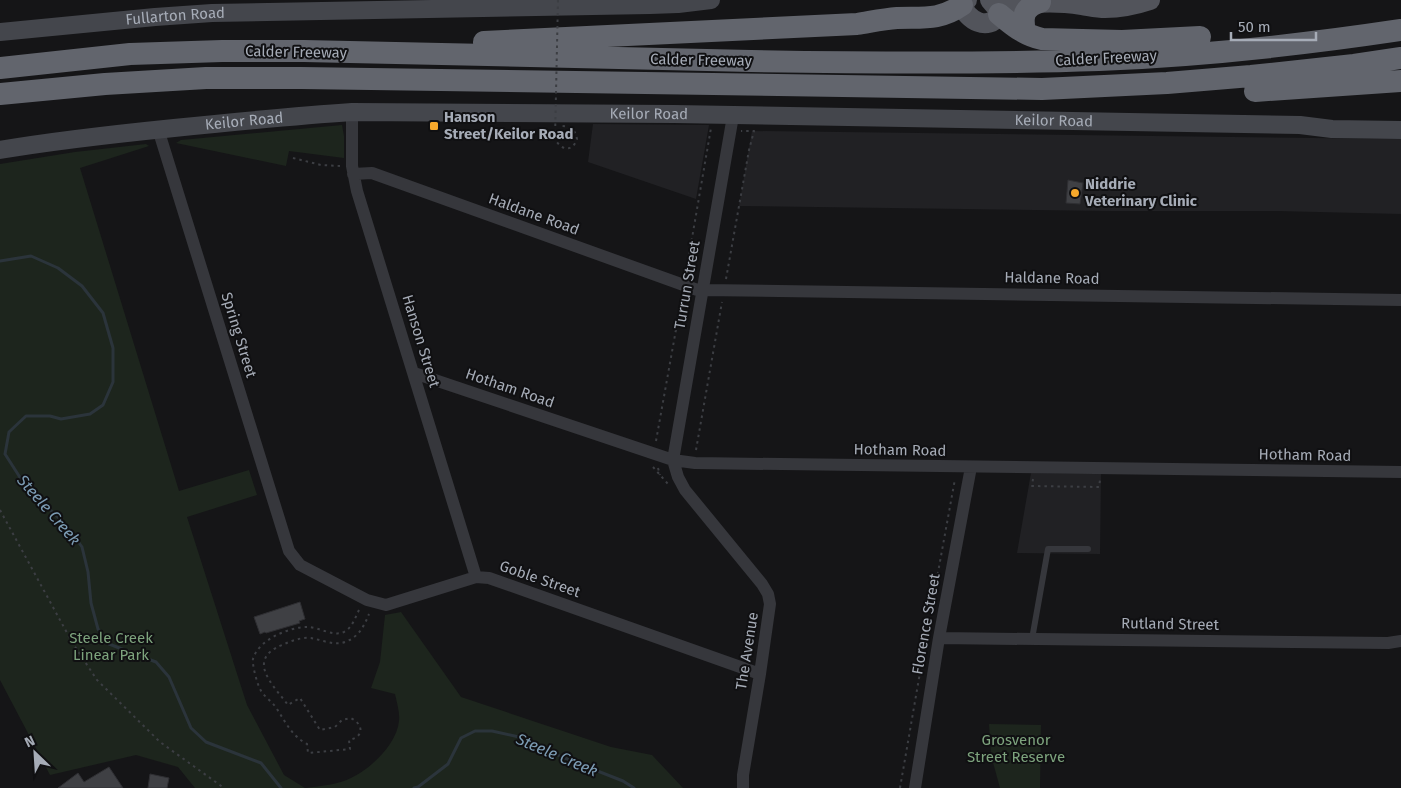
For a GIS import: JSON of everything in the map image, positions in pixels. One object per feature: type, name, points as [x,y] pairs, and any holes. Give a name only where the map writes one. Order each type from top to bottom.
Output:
[{"type":"highway","points":[[304,51],[857,24],[898,18],[922,19],[934,17],[950,12],[960,2]]},
{"type":"highway","points":[[1025,33],[1025,13],[1030,7],[1040,2]]},
{"type":"highway","points":[[996,9],[1012,25],[1025,33],[1038,38],[1060,40],[1148,41],[1259,34],[1401,20]]},
{"type":"highway","name":"Calder Freeway","points":[[0,68],[130,54],[222,51],[304,51],[844,63],[973,63],[1101,60],[1305,43],[1401,30]]},
{"type":"highway","points":[[0,59],[130,54]]},
{"type":"highway","name":"Calder Freeway","points":[[0,94],[105,84],[206,78],[1042,89],[1243,77],[1401,58]]},
{"type":"highway","points":[[1042,89],[1168,96],[1401,81]]},
{"type":"highway","points":[[0,102],[105,84]]},
{"type":"main road","name":"Fullarton Road","points":[[0,32],[155,17],[212,14],[650,6],[711,0]]},
{"type":"main road","points":[[960,2],[968,16],[978,23],[987,23],[994,21],[998,17],[996,9],[1022,4],[1076,2],[1099,8],[1118,8],[1150,0]]},
{"type":"main road","name":"Keilor Road","points":[[0,150],[84,137],[158,129],[352,112],[664,114],[732,120],[1300,125],[1332,129],[1401,130]]},
{"type":"main road","name":"Keilor Road","points":[[1300,125],[1347,118],[1401,118]]},
{"type":"street","name":"Hanson Street","points":[[352,112],[353,170],[356,191],[476,577]]},
{"type":"street","name":"Turrun Street","points":[[673,460],[732,120]]},
{"type":"street","name":"Spring Street","points":[[158,129],[289,550]]},
{"type":"street","name":"Haldane Road","points":[[353,170],[372,174],[703,291],[1401,300]]},
{"type":"street","name":"Hotham Road","points":[[414,373],[673,460],[694,463],[1401,472]]},
{"type":"street","name":"The Avenue","points":[[673,460],[678,477],[685,490],[762,584],[768,594],[769,613],[743,775],[743,788]]},
{"type":"street","name":"Florence Street","points":[[915,788],[939,638],[971,467]]},
{"type":"street","name":"Goble Street","points":[[289,550],[300,565],[367,600],[386,605],[476,577],[488,578],[760,674]]},
{"type":"street","name":"Rutland Street","points":[[939,638],[1388,643],[1401,641]]},
{"type":"lane","points":[[1032,639],[1048,549],[1088,549]]},
{"type":"path","points":[[558,0],[555,138],[559,145],[563,147],[569,148],[573,146],[577,139],[574,131],[568,126],[559,126]]},
{"type":"path","points":[[694,463],[722,302],[720,298],[721,283],[725,282],[754,131],[742,131],[732,120]]},
{"type":"path","points":[[685,276],[712,122]]},
{"type":"path","points":[[293,158],[353,170]]},
{"type":"path","points":[[0,510],[72,642],[97,680],[160,742],[224,788]]},
{"type":"path","points":[[359,610],[353,624],[342,633],[335,634],[317,628],[295,628],[269,639],[261,646],[253,659],[254,670],[260,689],[274,704],[294,735],[307,744],[308,753],[350,749],[349,740],[357,737],[360,733],[360,728],[356,721],[346,718],[335,727],[320,730],[300,698],[288,705],[268,680],[264,666],[265,659],[274,648],[293,640],[312,638],[338,643],[344,642],[358,634],[369,614]]},
{"type":"shaded area","points":[[593,124],[709,125],[696,199],[588,162]]},
{"type":"shaded area","points":[[752,131],[1401,139],[1401,214],[1277,211],[1111,211],[739,206]]},
{"type":"shaded area","points":[[1031,473],[1101,474],[1100,554],[1017,553]]},
{"type":"green space","points":[[342,125],[344,158],[289,151],[286,166],[176,143],[181,140]]},
{"type":"green space","name":"Steele Creek Linear Park","points":[[146,144],[149,146],[80,168],[179,491],[249,470],[257,495],[187,517],[247,705],[284,775],[305,788],[195,788],[178,767],[136,755],[50,775],[0,680],[0,164],[75,152]]},
{"type":"green space","points":[[401,612],[461,697],[611,747],[652,755],[683,788],[306,788],[335,784],[362,772],[379,757],[393,739],[399,718],[395,694],[371,688],[380,662],[385,615]]},
{"type":"green space","name":"Grosvenor Street Reserve","points":[[989,724],[1041,725],[1040,788],[1000,788],[991,755]]},
{"type":"building","name":"Niddrie Veterinary Clinic","points":[[1068,180],[1083,183],[1080,204],[1066,203]]},
{"type":"building","points":[[300,602],[305,619],[299,621],[300,623],[260,634],[254,617]]},
{"type":"building","points":[[109,767],[123,788],[58,788],[78,773],[84,782]]},
{"type":"building","points":[[150,774],[169,778],[167,788],[148,788]]},
{"type":"waterway","name":"Steele Creek","points":[[0,261],[31,256],[58,268],[82,286],[103,313],[113,348],[113,382],[103,405],[90,414],[61,419],[50,416],[26,416],[9,432],[5,454],[21,479],[67,526],[82,547],[88,572],[91,603],[98,629],[109,644],[156,662],[169,677],[191,728],[206,742],[261,763],[281,788]]},
{"type":"waterway","name":"Steele Creek","points":[[414,788],[448,764],[461,738],[475,731],[492,731],[519,737],[562,757],[623,781],[634,788]]},
{"type":"place","name":"Hanson Street/Keilor Road","points":[[434,126]]},
{"type":"place","name":"Niddrie Veterinary Clinic","points":[[1075,193]]}]
